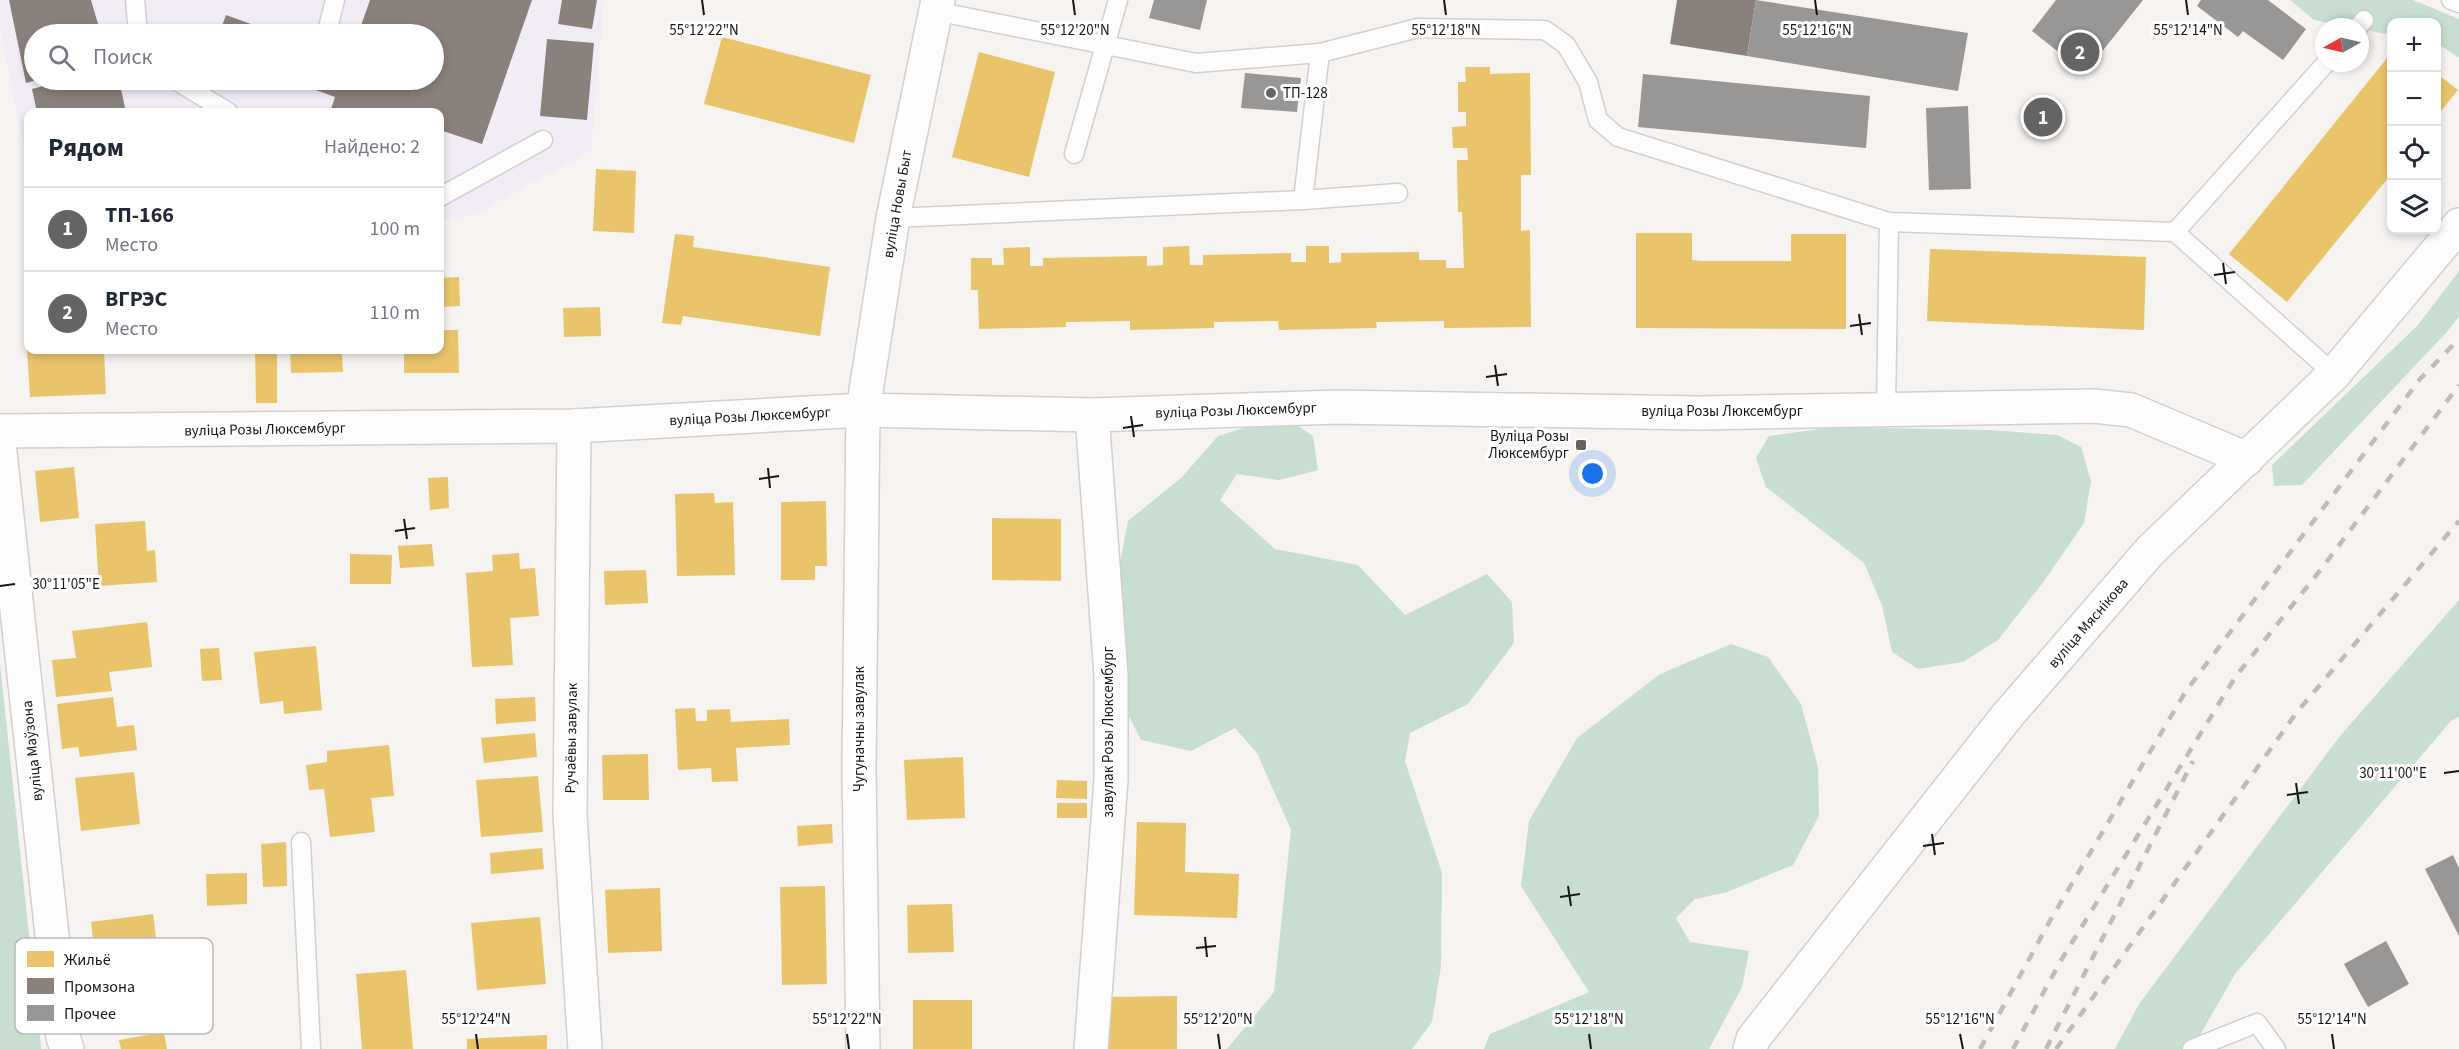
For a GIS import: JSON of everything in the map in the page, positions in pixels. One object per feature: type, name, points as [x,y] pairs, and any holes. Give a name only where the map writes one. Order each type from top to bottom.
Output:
[{"type":"street","name":"вуліца Новы Быт","points":[[863,410],[893,218],[937,6]]},
{"type":"street","name":"вуліца Мяснікова","points":[[1750,1049],[1753,1039],[2007,716],[2150,551],[2334,374],[2459,225]]},
{"type":"street","name":"вуліца Розы Люксембург","points":[[0,431],[574,426],[863,410],[1092,415],[1336,407],[1698,413],[2094,406],[2132,410],[2247,459]]},
{"type":"street","name":"Чугуначны завулак","points":[[862,1049],[859,768],[863,410]]},
{"type":"street","name":"завулак Розы Люксембург","points":[[1091,1049],[1111,779],[1111,675],[1092,415]]},
{"type":"street","name":"Ручаёвы завулак","points":[[574,426],[570,815],[585,1049]]},
{"type":"street","name":"вуліца Маўзона","points":[[0,452],[52,938]]},
{"type":"street","name":"вуліца Маўзона","points":[[63,1034],[67,1049]]},
{"type":"lane","points":[[135,0],[137,24]]},
{"type":"lane","points":[[329,24],[335,0]]},
{"type":"lane","points":[[1074,154],[1118,0]]},
{"type":"lane","points":[[2451,0],[2459,3]]},
{"type":"lane","points":[[937,6],[1196,63],[1320,53],[1418,28],[1545,30],[1566,45],[1588,82],[1598,120],[1618,137],[1889,222],[2175,232],[2334,374]]},
{"type":"lane","points":[[1303,200],[1320,53]]},
{"type":"lane","points":[[2175,232],[2318,72]]},
{"type":"lane","points":[[192,90],[221,108]]},
{"type":"lane","points":[[444,195],[543,140]]},
{"type":"lane","points":[[893,218],[1303,200],[1398,193]]},
{"type":"lane","points":[[1886,409],[1889,222]]},
{"type":"lane","points":[[301,842],[311,1049]]},
{"type":"lane","points":[[2192,1049],[2257,1023],[2276,1049]]},
{"type":"shaded area","points":[[0,0],[604,0],[591,151],[477,213],[444,221],[444,108],[24,108],[24,147],[0,28]]},
{"type":"green space","points":[[2290,0],[2413,0],[2459,19],[2459,58],[2441,46],[2441,18],[2387,18],[2387,34],[2369,31],[2369,18],[2315,18],[2314,20]]},
{"type":"green space","points":[[2459,271],[2459,317],[2445,334],[2302,485],[2274,486],[2272,465],[2418,325]]},
{"type":"green space","points":[[1292,422],[1313,436],[1318,470],[1279,480],[1237,474],[1220,500],[1275,549],[1358,565],[1405,615],[1487,574],[1512,602],[1514,643],[1468,704],[1410,733],[1405,761],[1442,873],[1441,966],[1432,1022],[1412,1049],[1227,1049],[1274,992],[1291,830],[1257,753],[1235,728],[1191,751],[1141,740],[1120,698],[1117,579],[1128,521],[1182,477],[1218,436],[1253,425]]},
{"type":"green space","points":[[1834,427],[1989,430],[2057,435],[2081,447],[2091,481],[2084,523],[2044,581],[1998,640],[1963,662],[1918,669],[1892,652],[1882,605],[1864,563],[1766,487],[1756,458],[1769,436]]},
{"type":"green space","points":[[2459,600],[2459,717],[2451,721],[2235,974],[2192,1049],[2115,1049],[2139,1004],[2340,736]]},
{"type":"green space","points":[[1731,644],[1768,657],[1801,704],[1818,767],[1819,816],[1793,865],[1727,892],[1695,899],[1676,918],[1690,942],[1749,951],[1742,987],[1709,1049],[1484,1049],[1490,1034],[1589,992],[1521,886],[1529,821],[1577,738],[1660,674]]},
{"type":"green space","points":[[0,664],[29,938],[15,938],[15,1034],[40,1034],[41,1049],[0,1049]]},
{"type":"building: Жильё","points":[[722,37],[871,75],[854,143],[704,104]]},
{"type":"building: Жильё","points":[[979,52],[1055,72],[1029,177],[952,157]]},
{"type":"building: Жильё","points":[[2387,58],[2387,179],[2287,302],[2229,254]]},
{"type":"building: Жильё","points":[[1465,67],[1490,67],[1490,74],[1530,73],[1531,175],[1521,175],[1521,231],[1530,230],[1531,327],[1444,328],[1444,321],[1376,322],[1377,328],[1279,330],[1278,321],[1214,322],[1214,328],[1130,330],[1130,321],[1066,322],[1066,327],[979,329],[978,290],[971,290],[971,258],[992,258],[992,265],[1004,265],[1003,248],[1030,247],[1030,266],[1043,266],[1043,258],[1147,256],[1147,266],[1163,265],[1163,247],[1189,246],[1190,265],[1203,265],[1203,255],[1291,253],[1291,262],[1306,262],[1306,246],[1329,246],[1329,263],[1341,262],[1341,253],[1419,252],[1419,260],[1446,260],[1446,268],[1464,268],[1462,212],[1458,212],[1457,160],[1468,160],[1467,148],[1453,148],[1452,127],[1466,126],[1466,112],[1458,112],[1458,82],[1466,82]]},
{"type":"building: Жильё","points":[[2441,77],[2458,90],[2441,111]]},
{"type":"building: Жильё","points":[[596,169],[636,171],[634,233],[593,231]]},
{"type":"building: Жильё","points":[[1636,233],[1692,233],[1692,260],[1701,261],[1791,261],[1791,234],[1846,234],[1846,329],[1636,328]]},
{"type":"building: Жильё","points":[[675,234],[694,236],[693,247],[830,267],[820,336],[683,316],[681,325],[662,323]]},
{"type":"building: Жильё","points":[[1930,249],[2146,257],[2144,330],[1927,321]]},
{"type":"building: Жильё","points":[[459,277],[460,306],[444,307],[444,278]]},
{"type":"building: Жильё","points":[[600,307],[601,336],[564,337],[563,308]]},
{"type":"building: Жильё","points":[[444,330],[458,330],[459,373],[404,373],[404,354],[444,354]]},
{"type":"building: Жильё","points":[[27,354],[104,354],[106,394],[30,397]]},
{"type":"building: Жильё","points":[[255,354],[277,354],[277,403],[256,403]]},
{"type":"building: Жильё","points":[[290,354],[342,354],[343,372],[291,373]]},
{"type":"building: Жильё","points":[[74,467],[79,518],[40,522],[35,471]]},
{"type":"building: Жильё","points":[[448,477],[449,508],[430,510],[428,478]]},
{"type":"building: Жильё","points":[[714,493],[715,503],[733,502],[735,575],[677,576],[675,494]]},
{"type":"building: Жильё","points":[[826,501],[827,566],[815,566],[815,580],[781,580],[781,502]]},
{"type":"building: Жильё","points":[[992,518],[1061,519],[1061,581],[992,580]]},
{"type":"building: Жильё","points":[[145,521],[147,551],[155,550],[157,582],[99,586],[95,524]]},
{"type":"building: Жильё","points":[[432,544],[434,566],[400,568],[398,546]]},
{"type":"building: Жильё","points":[[519,553],[520,569],[535,568],[539,616],[510,618],[513,665],[472,667],[466,573],[493,571],[492,555]]},
{"type":"building: Жильё","points":[[350,554],[392,555],[391,584],[350,584]]},
{"type":"building: Жильё","points":[[646,570],[648,603],[605,605],[604,571]]},
{"type":"building: Жильё","points":[[147,622],[152,667],[109,672],[112,691],[56,697],[52,660],[76,658],[72,631]]},
{"type":"building: Жильё","points":[[316,646],[322,710],[284,714],[283,701],[260,704],[254,652]]},
{"type":"building: Жильё","points":[[219,648],[222,680],[202,681],[200,649]]},
{"type":"building: Жильё","points":[[113,697],[117,727],[134,725],[137,750],[80,757],[78,747],[62,749],[57,704]]},
{"type":"building: Жильё","points":[[535,697],[536,721],[496,724],[495,699]]},
{"type":"building: Жильё","points":[[695,708],[696,721],[707,721],[707,710],[730,709],[731,722],[789,719],[790,745],[736,748],[738,781],[712,782],[711,768],[678,770],[675,709]]},
{"type":"building: Жильё","points":[[535,733],[537,757],[484,763],[481,738]]},
{"type":"building: Жильё","points":[[389,745],[394,796],[371,798],[375,832],[330,837],[324,789],[309,790],[306,765],[327,762],[327,751]]},
{"type":"building: Жильё","points":[[648,754],[649,800],[603,800],[602,755]]},
{"type":"building: Жильё","points":[[963,757],[965,818],[907,820],[904,760]]},
{"type":"building: Жильё","points":[[134,772],[140,824],[81,831],[75,778]]},
{"type":"building: Жильё","points":[[538,776],[543,832],[481,837],[476,780]]},
{"type":"building: Жильё","points":[[1057,780],[1087,781],[1087,799],[1056,798]]},
{"type":"building: Жильё","points":[[1057,803],[1087,803],[1087,818],[1057,818]]},
{"type":"building: Жильё","points":[[1137,822],[1186,823],[1185,872],[1239,874],[1237,918],[1134,915]]},
{"type":"building: Жильё","points":[[832,824],[833,843],[798,846],[797,826]]},
{"type":"building: Жильё","points":[[286,842],[287,886],[263,887],[261,844]]},
{"type":"building: Жильё","points":[[542,848],[544,869],[491,874],[490,853]]},
{"type":"building: Жильё","points":[[247,873],[247,904],[207,906],[206,874]]},
{"type":"building: Жильё","points":[[825,886],[827,984],[782,985],[780,887]]},
{"type":"building: Жильё","points":[[660,888],[662,951],[608,953],[605,890]]},
{"type":"building: Жильё","points":[[952,904],[954,952],[908,953],[907,905]]},
{"type":"building: Жильё","points":[[153,914],[156,938],[93,938],[91,922]]},
{"type":"building: Жильё","points":[[540,917],[546,984],[477,990],[471,923]]},
{"type":"building: Жильё","points":[[406,970],[413,1049],[362,1049],[356,974]]},
{"type":"building: Жильё","points":[[1177,996],[1177,1049],[1109,1049],[1108,997]]},
{"type":"building: Жильё","points":[[913,1000],[972,1000],[972,1049],[913,1049]]},
{"type":"building: Жильё","points":[[164,1034],[167,1049],[121,1049],[119,1040]]},
{"type":"building: Жильё","points":[[547,1035],[547,1049],[467,1049],[467,1039]]},
{"type":"building: Промзона","points":[[9,0],[91,0],[98,24],[24,24],[24,73]]},
{"type":"building: Промзона","points":[[370,0],[532,0],[482,144],[444,131],[444,108],[331,108],[335,97],[316,90],[444,90],[444,24],[362,24]]},
{"type":"building: Промзона","points":[[562,0],[597,0],[592,29],[558,24]]},
{"type":"building: Промзона","points":[[1677,0],[1756,0],[1747,56],[1670,44]]},
{"type":"building: Промзона","points":[[226,15],[251,24],[223,24]]},
{"type":"building: Промзона","points":[[547,39],[594,43],[587,120],[540,116]]},
{"type":"building: Промзона","points":[[32,90],[121,90],[125,108],[36,108]]},
{"type":"building: Прочее","points":[[1154,0],[1207,0],[1200,30],[1149,18]]},
{"type":"building: Прочее","points":[[1756,0],[1968,33],[1958,91],[1747,56]]},
{"type":"building: Прочее","points":[[2056,0],[2143,0],[2085,73],[2032,31]]},
{"type":"building: Прочее","points":[[2201,0],[2268,0],[2306,29],[2283,60],[2243,31],[2238,37],[2197,6]]},
{"type":"building: Прочее","name":"ТП-128","points":[[1245,73],[1301,78],[1297,112],[1241,108]]},
{"type":"building: Прочее","points":[[1643,74],[1870,96],[1866,148],[1638,127]]},
{"type":"building: Прочее","points":[[2029,102],[2058,103],[2058,133],[2028,132]]},
{"type":"building: Прочее","points":[[1968,106],[1971,189],[1929,190],[1926,108]]},
{"type":"building: Прочее","points":[[2453,855],[2459,868],[2459,936],[2425,869]]},
{"type":"building: Прочее","points":[[2386,941],[2409,984],[2368,1007],[2344,964]]},
{"type":"railway","points":[[1980,1049],[2051,919],[2186,691],[2420,379],[2459,339]]},
{"type":"railway","points":[[2013,1049],[2060,962],[2236,676],[2322,568],[2459,385]]},
{"type":"railway","points":[[2056,1049],[2297,712],[2459,521]]},
{"type":"railway","points":[[2046,1049],[2193,761]]},
{"type":"place","name":"ВГРЭС","points":[[2080,52]]},
{"type":"place","name":"ТП-128","points":[[1271,93]]},
{"type":"place","name":"ТП-166","points":[[2043,117]]},
{"type":"place","name":"Вуліца Розы Люксембург","points":[[1581,445]]}]
